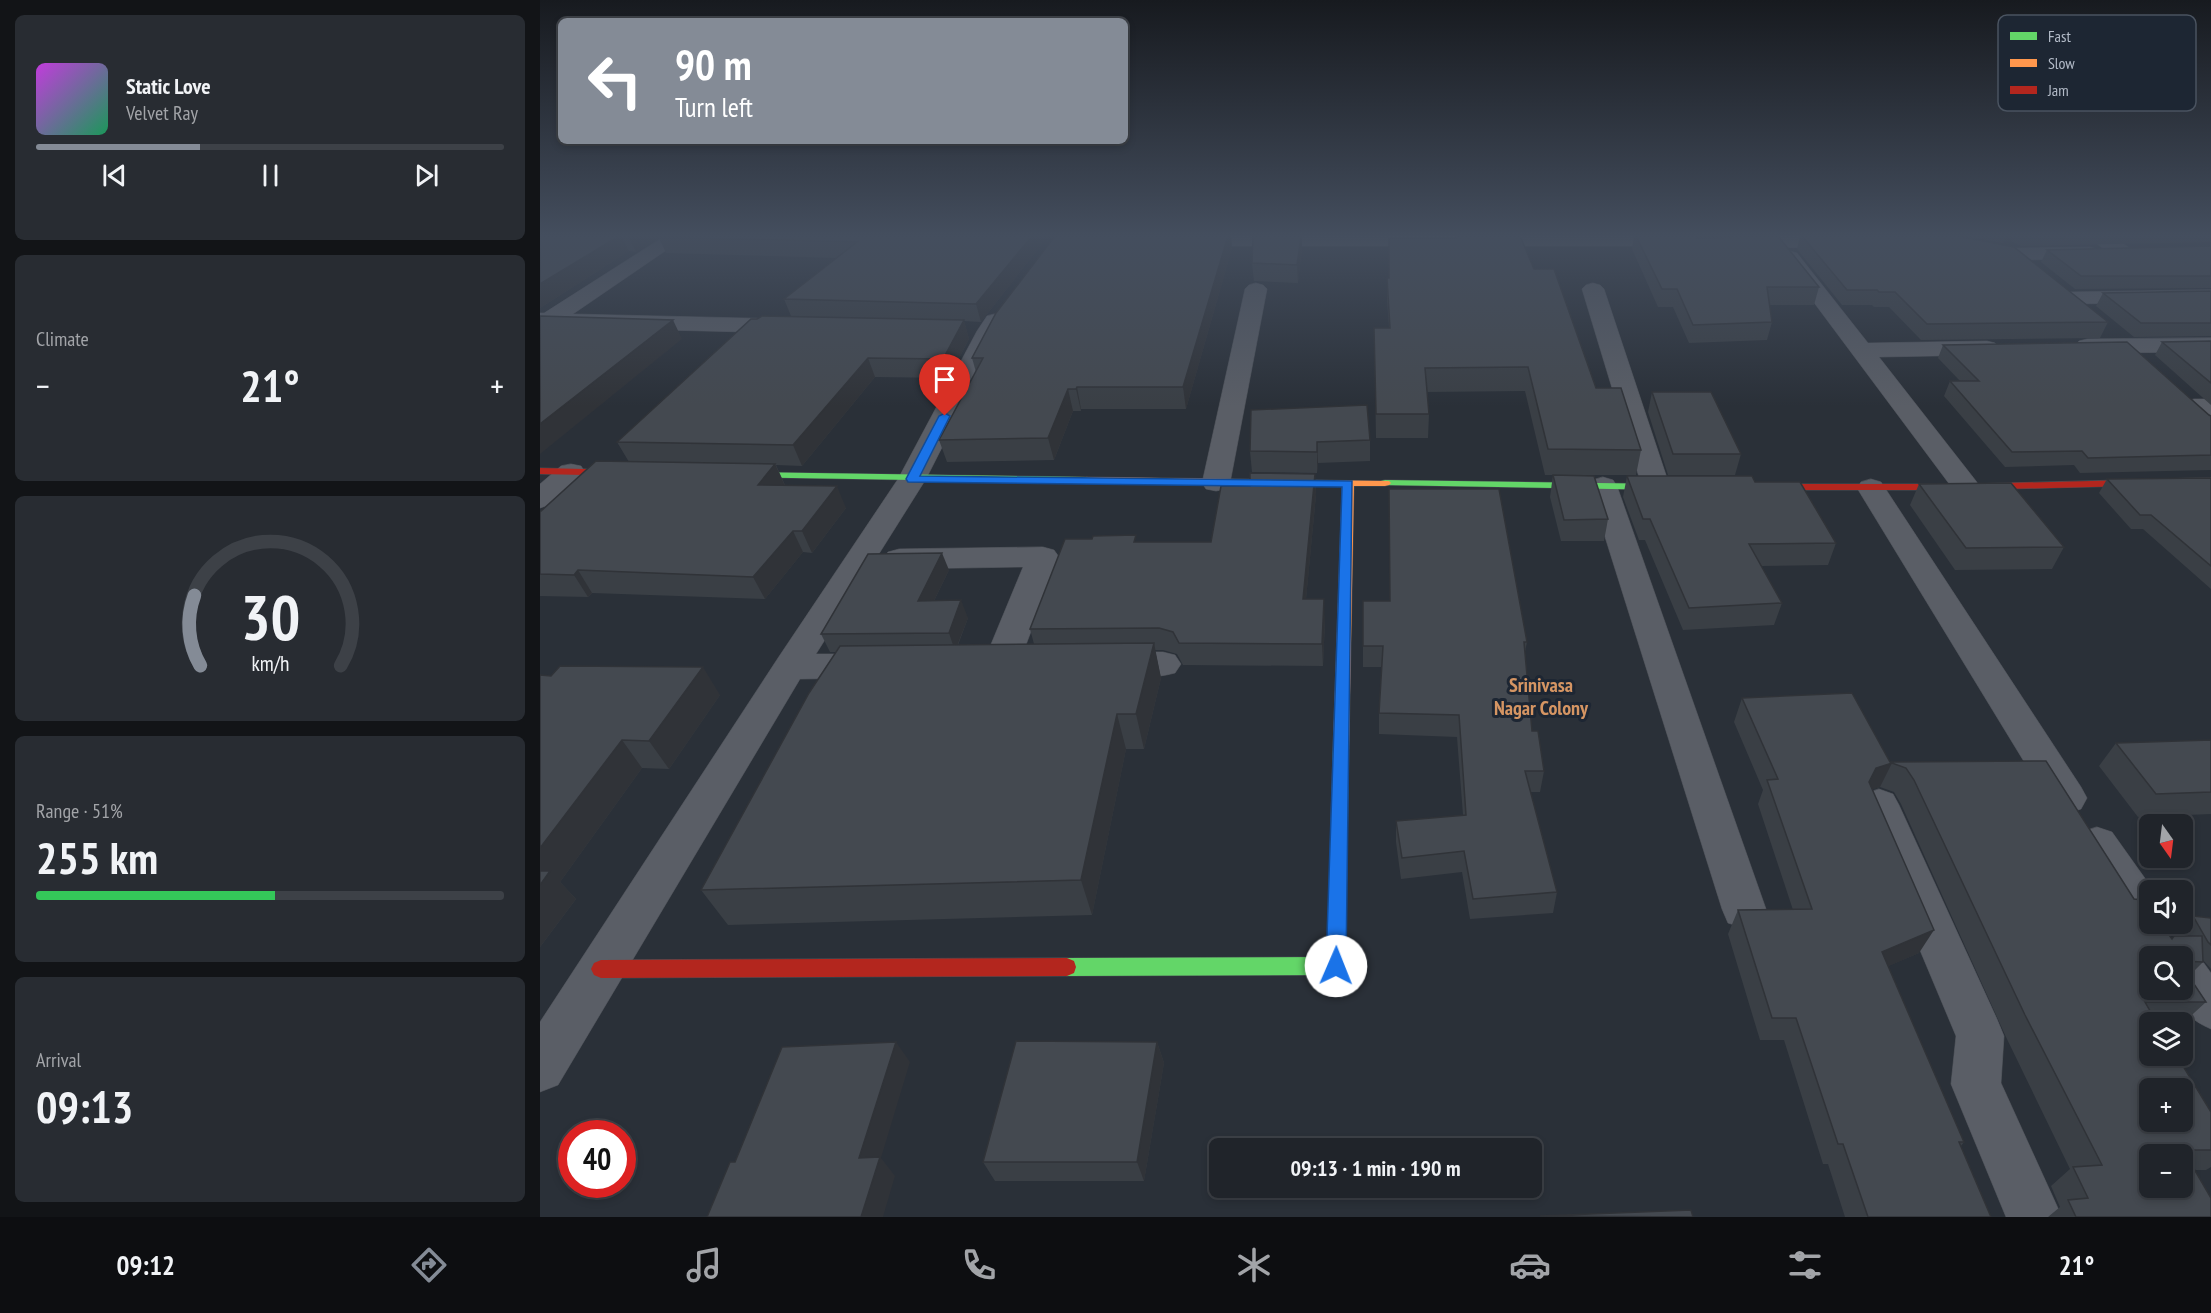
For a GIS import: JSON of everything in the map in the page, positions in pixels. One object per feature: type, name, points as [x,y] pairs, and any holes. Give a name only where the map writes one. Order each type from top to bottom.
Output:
[{"type":"street","points":[[545,320],[588,293]]},
{"type":"street","points":[[1216,483],[1255,293]]},
{"type":"street","points":[[724,475],[1668,487],[1594,293]]},
{"type":"street","points":[[1818,293],[1966,487]]},
{"type":"street","points":[[2063,293],[2151,368]]},
{"type":"street","points":[[540,1067],[790,667],[912,479],[976,331],[1016,294]]},
{"type":"street","points":[[2069,298],[2211,296]]},
{"type":"street","points":[[545,320],[810,327]]},
{"type":"street","points":[[2066,346],[2211,345]]},
{"type":"street","points":[[1863,350],[2006,348]]},
{"type":"street","points":[[540,471],[641,473]]},
{"type":"street","points":[[540,498],[571,472]]},
{"type":"street","points":[[1740,487],[1966,487],[2211,481]]},
{"type":"street","points":[[601,969],[1336,966],[1348,484]]},
{"type":"street","points":[[1604,486],[1744,909]]},
{"type":"street","points":[[1871,488],[2060,788],[2139,906]]},
{"type":"street","points":[[858,560],[1042,557],[1000,666]]},
{"type":"street","points":[[1082,664],[1163,664]]},
{"type":"street","points":[[965,666],[1035,665]]},
{"type":"street","points":[[790,667],[907,666]]},
{"type":"street","points":[[1879,805],[1980,1036],[1976,1084],[2034,1217]]},
{"type":"street","points":[[2193,986],[2211,1006]]},
{"type":"building","points":[[792,293],[985,293],[976,304],[784,299]]},
{"type":"building","points":[[1011,293],[1211,293],[1183,387],[1077,387],[1068,389],[1048,438],[939,440],[983,358],[972,358],[996,313]]},
{"type":"building","points":[[1388,293],[1562,293],[1596,388],[1621,388],[1641,450],[1548,449],[1528,367],[1425,368],[1429,414],[1376,414],[1374,328],[1390,328]]},
{"type":"building","points":[[1679,293],[1768,293],[1772,322],[1693,325]]},
{"type":"building","points":[[1896,293],[2071,293],[2108,322],[1927,324]]},
{"type":"building","points":[[2103,293],[2211,293],[2211,323],[2141,323]]},
{"type":"building","points":[[540,316],[673,320],[540,424]]},
{"type":"building","points":[[762,316],[964,320],[943,359],[868,358],[793,445],[617,442],[751,319]]},
{"type":"building","points":[[2211,341],[2211,383],[2162,342]]},
{"type":"building","points":[[2127,342],[2211,416],[2211,455],[2088,458],[2082,451],[2012,452],[1950,381],[1979,381],[1943,345]]},
{"type":"building","points":[[1652,392],[1711,392],[1741,454],[1673,454]]},
{"type":"building","points":[[1367,405],[1370,440],[1317,442],[1317,452],[1250,451],[1251,410]]},
{"type":"building","points":[[596,461],[775,464],[758,485],[837,486],[802,531],[793,531],[753,577],[578,570],[574,575],[540,574],[540,512]]},
{"type":"building","points":[[1250,473],[1315,474],[1303,599],[1324,599],[1322,644],[1179,643],[1173,632],[1159,628],[1030,629],[1065,539],[1136,535],[1134,542],[1211,542],[1221,486],[1250,486]]},
{"type":"building","points":[[1553,475],[1594,476],[1608,519],[1564,520]]},
{"type":"building","points":[[1627,476],[1752,476],[1755,482],[1800,482],[1836,543],[1749,544],[1782,603],[1689,608],[1650,519],[1643,519]]},
{"type":"building","points":[[2211,478],[2211,566],[2151,515],[2140,515],[2107,479]]},
{"type":"building","points":[[2011,483],[2064,547],[1966,548],[1919,484]]},
{"type":"building","points":[[1389,489],[1499,489],[1527,642],[1524,642],[1532,731],[1538,731],[1544,771],[1525,771],[1557,892],[1473,899],[1464,851],[1402,858],[1396,821],[1466,815],[1459,715],[1379,713],[1383,646],[1363,646],[1363,601],[1390,601]]},
{"type":"building","points":[[942,553],[918,601],[961,600],[949,633],[821,634],[868,554]]},
{"type":"building","points":[[1154,643],[1136,714],[1117,714],[1081,880],[701,890],[809,693],[840,646]]},
{"type":"building","points":[[560,666],[703,667],[649,741],[622,740],[540,848],[540,675],[551,676]]},
{"type":"building","points":[[1852,693],[1890,762],[2046,761],[2134,899],[2139,900],[2139,934],[2168,934],[2172,939],[2174,936],[2202,936],[2203,962],[2193,962],[2193,946],[2139,946],[2139,1000],[2193,1000],[2193,982],[2206,1002],[2145,1002],[2151,1012],[2139,1012],[2139,1066],[2183,1066],[2190,1078],[2139,1078],[2139,1132],[2193,1132],[2193,1082],[2211,1112],[2211,1150],[2193,1150],[2193,1144],[2139,1144],[2139,1198],[2193,1198],[2193,1167],[2211,1198],[2211,1217],[2076,1217],[2068,1200],[2088,1198],[2073,1167],[2102,1165],[2025,1015],[1914,780],[1906,768],[1892,763],[1876,768],[1869,782],[1934,930],[1882,952],[1964,1142],[1959,1142],[1991,1217],[1868,1217],[1843,1144],[1838,1144],[1796,1018],[1772,1018],[1738,910],[1812,909],[1767,780],[1778,779],[1742,698]]},
{"type":"building","points":[[2211,740],[2211,792],[2156,794],[2116,743]]},
{"type":"building","points":[[540,871],[550,871],[540,885]]},
{"type":"building","points":[[2193,916],[2211,918],[2211,945]]},
{"type":"building","points":[[1016,1041],[1157,1042],[1137,1162],[983,1162]]},
{"type":"building","points":[[896,1042],[859,1158],[880,1157],[861,1217],[707,1217],[730,1162],[735,1162],[782,1047]]},
{"type":"building","points":[[1691,1210],[1693,1217],[1540,1216]]},
{"type":"traffic: fast","points":[[737,475],[1087,480]]},
{"type":"traffic: fast","points":[[1385,483],[1669,487]]},
{"type":"traffic: fast","points":[[1067,967],[1336,966],[1341,748]]},
{"type":"traffic: slow","points":[[1087,480],[1385,483]]},
{"type":"traffic: slow","points":[[1341,748],[1348,484]]},
{"type":"traffic: jam","points":[[540,471],[628,473]]},
{"type":"traffic: jam","points":[[1757,487],[1966,487],[2211,481]]},
{"type":"traffic: jam","points":[[601,969],[1067,967]]},
{"type":"district","name":"Srinivasa Nagar Colony","points":[[1541,696]]},
{"type":"route","points":[[945,416],[912,479],[1348,484],[1336,966]]}]
